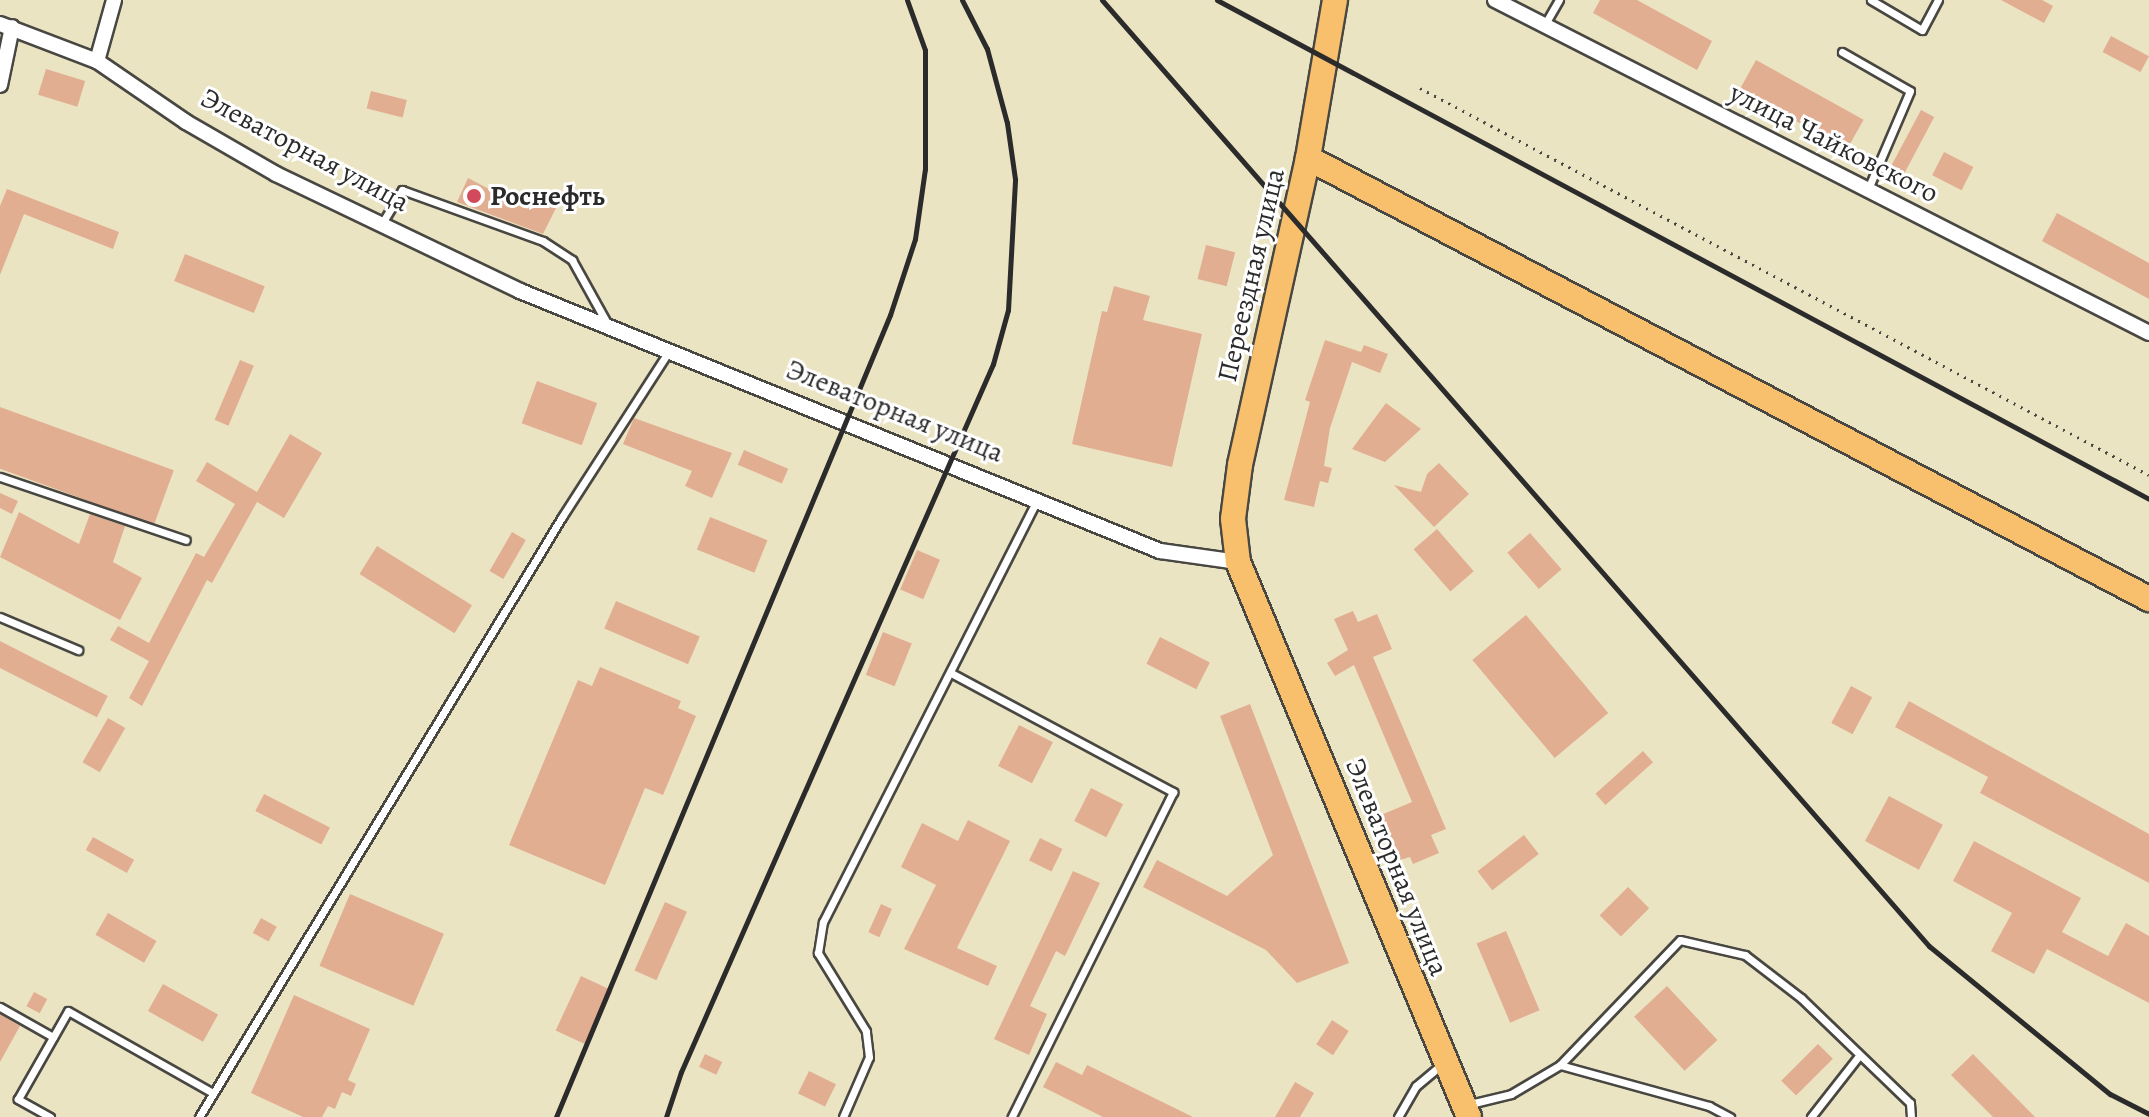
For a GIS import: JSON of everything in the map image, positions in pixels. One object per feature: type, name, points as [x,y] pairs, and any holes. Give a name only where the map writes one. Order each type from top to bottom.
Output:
[{"type":"main road","name":"Переездная улица","points":[[1238,562],[1233,519],[1240,465],[1308,158],[1335,0]]},
{"type":"main road","points":[[1308,158],[2149,599]]},
{"type":"main road","name":"Элеваторная улица","points":[[1238,562],[1467,1111]]},
{"type":"street","points":[[97,61],[114,0]]},
{"type":"street","name":"улица Чайковского","points":[[1495,0],[2149,333]]},
{"type":"street","points":[[0,85],[6,26]]},
{"type":"street","name":"Элеваторная улица","points":[[6,26],[97,61],[186,122],[381,225],[609,327],[1160,551],[1238,562]]},
{"type":"lane","points":[[1545,24],[1559,0]]},
{"type":"lane","points":[[1871,0],[1922,30],[1938,0]]},
{"type":"lane","points":[[1842,52],[1910,91],[1868,189]]},
{"type":"lane","points":[[381,225],[402,190],[543,241],[572,260],[609,327]]},
{"type":"lane","points":[[199,1117],[562,517],[669,351]]},
{"type":"lane","points":[[0,477],[186,540]]},
{"type":"lane","points":[[843,1117],[869,1057],[866,1031],[818,953],[823,922],[953,674],[1037,501]]},
{"type":"lane","points":[[0,617],[78,650]]},
{"type":"lane","points":[[953,674],[1173,792],[1012,1117]]},
{"type":"lane","points":[[1467,1111],[1511,1094],[1560,1065],[1680,940],[1745,955],[1801,998],[1858,1057],[1910,1103],[1911,1117]]},
{"type":"lane","points":[[0,1007],[53,1037]]},
{"type":"lane","points":[[50,1117],[18,1099],[68,1011],[213,1093]]},
{"type":"lane","points":[[1811,1117],[1858,1057]]},
{"type":"lane","points":[[1398,1117],[1416,1086],[1445,1062]]},
{"type":"lane","points":[[1560,1065],[1709,1106],[1730,1117]]},
{"type":"path","points":[[1420,88],[2149,475]]},
{"type":"building","points":[[1600,0],[1637,0],[1712,41],[1697,70],[1593,13]]},
{"type":"building","points":[[2001,0],[2042,0],[2053,6],[2044,23]]},
{"type":"building","points":[[2111,36],[2149,56],[2141,72],[2103,52]]},
{"type":"building","points":[[1756,60],[1864,120],[1847,149],[1740,90]]},
{"type":"building","points":[[46,69],[85,81],[77,107],[38,95]]},
{"type":"building","points":[[371,91],[407,100],[403,117],[367,108]]},
{"type":"building","points":[[1921,110],[1934,117],[1900,182],[1886,175]]},
{"type":"building","points":[[1944,152],[1973,167],[1962,190],[1932,175]]},
{"type":"building","points":[[468,178],[527,209],[533,197],[556,208],[543,234],[457,202]]},
{"type":"building","points":[[7,189],[119,232],[113,249],[24,214],[0,275],[0,206]]},
{"type":"building","points":[[2057,213],[2149,263],[2149,299],[2042,241]]},
{"type":"building","points":[[1206,245],[1235,252],[1227,286],[1198,279]]},
{"type":"building","points":[[185,254],[265,286],[254,313],[174,281]]},
{"type":"building","points":[[1114,286],[1150,296],[1143,320],[1202,334],[1172,467],[1072,444],[1102,311],[1107,312]]},
{"type":"building","points":[[1325,340],[1361,352],[1364,345],[1388,354],[1380,373],[1352,362],[1330,428],[1324,466],[1332,468],[1328,483],[1320,481],[1314,507],[1284,500],[1310,402],[1305,400]]},
{"type":"building","points":[[240,360],[254,366],[228,426],[215,420]]},
{"type":"building","points":[[537,381],[597,403],[582,445],[522,423]]},
{"type":"building","points":[[1386,403],[1421,429],[1385,462],[1352,449]]},
{"type":"building","points":[[0,407],[174,470],[154,525],[0,469]]},
{"type":"building","points":[[634,418],[732,453],[712,498],[685,486],[692,471],[623,444]]},
{"type":"building","points":[[290,434],[322,453],[284,518],[257,502],[212,583],[207,580],[142,706],[129,698],[149,661],[110,640],[118,626],[149,643],[196,553],[204,557],[235,504],[196,481],[207,462],[257,492]]},
{"type":"building","points":[[744,450],[788,469],[782,483],[738,465]]},
{"type":"building","points":[[1439,463],[1469,494],[1434,527],[1394,485],[1421,492],[1427,474]]},
{"type":"building","points":[[0,493],[18,501],[12,514],[0,508]]},
{"type":"building","points":[[19,512],[79,544],[90,514],[125,526],[113,562],[142,578],[120,620],[0,557]]},
{"type":"building","points":[[710,517],[767,540],[754,573],[697,549]]},
{"type":"building","points":[[1437,529],[1474,571],[1450,592],[1414,549]]},
{"type":"building","points":[[512,532],[526,540],[503,579],[490,571]]},
{"type":"building","points":[[1530,533],[1561,569],[1539,589],[1507,553]]},
{"type":"building","points":[[377,546],[472,605],[454,633],[360,574]]},
{"type":"building","points":[[917,550],[940,560],[923,599],[900,590]]},
{"type":"building","points":[[616,601],[700,637],[688,664],[604,629]]},
{"type":"building","points":[[1353,611],[1358,622],[1377,614],[1392,649],[1373,657],[1446,829],[1431,835],[1439,853],[1413,864],[1410,857],[1400,860],[1381,815],[1412,802],[1354,665],[1335,676],[1327,663],[1348,650],[1334,619]]},
{"type":"building","points":[[1526,615],[1608,713],[1555,758],[1472,660]]},
{"type":"building","points":[[883,632],[912,644],[895,686],[866,675]]},
{"type":"building","points":[[1160,637],[1210,662],[1196,689],[1146,664]]},
{"type":"building","points":[[0,641],[108,696],[97,717],[0,668]]},
{"type":"building","points":[[600,667],[681,701],[678,708],[696,716],[663,795],[645,788],[605,885],[509,845],[578,680],[592,686]]},
{"type":"building","points":[[1851,686],[1872,697],[1852,734],[1831,723]]},
{"type":"building","points":[[1909,701],[2149,834],[2149,883],[1980,793],[1988,777],[1895,727]]},
{"type":"building","points":[[1250,704],[1349,963],[1297,983],[1266,950],[1143,887],[1157,860],[1227,896],[1273,855],[1220,716]]},
{"type":"building","points":[[108,718],[125,728],[100,772],[82,762]]},
{"type":"building","points":[[1019,725],[1053,742],[1032,783],[998,766]]},
{"type":"building","points":[[1643,751],[1653,762],[1605,805],[1595,794]]},
{"type":"building","points":[[1091,788],[1123,804],[1106,837],[1074,821]]},
{"type":"building","points":[[264,794],[330,828],[321,845],[255,811]]},
{"type":"building","points":[[1889,796],[1943,825],[1919,870],[1865,841]]},
{"type":"building","points":[[968,820],[1010,841],[957,948],[997,966],[988,986],[904,949],[936,885],[901,867],[922,823],[958,841]]},
{"type":"building","points":[[1524,835],[1539,854],[1492,890],[1478,871]]},
{"type":"building","points":[[93,837],[134,860],[127,873],[86,850]]},
{"type":"building","points":[[1040,838],[1062,849],[1052,871],[1029,860]]},
{"type":"building","points":[[1974,841],[2081,898],[2062,932],[2108,956],[2126,923],[2149,936],[2149,1003],[2047,949],[2034,974],[1991,951],[2012,913],[1953,881]]},
{"type":"building","points":[[1073,871],[1100,883],[1065,956],[1056,951],[1030,1006],[1047,1014],[1029,1055],[994,1039]]},
{"type":"building","points":[[1628,887],[1649,908],[1621,936],[1600,915]]},
{"type":"building","points":[[350,894],[444,934],[413,1006],[320,966]]},
{"type":"building","points":[[665,902],[687,912],[656,980],[634,971]]},
{"type":"building","points":[[881,904],[892,909],[879,937],[868,932]]},
{"type":"building","points":[[108,913],[156,941],[144,963],[96,935]]},
{"type":"building","points":[[261,918],[277,927],[269,942],[253,933]]},
{"type":"building","points":[[1506,931],[1540,1010],[1510,1023],[1477,944]]},
{"type":"building","points":[[581,976],[613,991],[587,1045],[556,1030]]},
{"type":"building","points":[[163,984],[218,1015],[203,1042],[148,1011]]},
{"type":"building","points":[[1667,986],[1717,1040],[1685,1071],[1634,1017]]},
{"type":"building","points":[[34,992],[47,999],[40,1013],[26,1006]]},
{"type":"building","points":[[294,995],[370,1029],[348,1080],[356,1084],[351,1096],[342,1092],[335,1109],[328,1106],[322,1117],[303,1117],[251,1093]]},
{"type":"building","points":[[0,1014],[20,1026],[0,1062]]},
{"type":"building","points":[[1332,1020],[1349,1031],[1333,1055],[1316,1044]]},
{"type":"building","points":[[1818,1044],[1833,1059],[1796,1096],[1781,1081]]},
{"type":"building","points":[[705,1054],[722,1062],[716,1075],[699,1067]]},
{"type":"building","points":[[1973,1054],[2035,1117],[1993,1117],[1951,1075]]},
{"type":"building","points":[[1056,1062],[1082,1075],[1087,1065],[1193,1117],[1103,1117],[1043,1087]]},
{"type":"building","points":[[809,1071],[836,1084],[825,1107],[798,1093]]},
{"type":"building","points":[[1295,1082],[1314,1093],[1300,1117],[1275,1117]]},
{"type":"railway","points":[[556,1117],[890,315],[915,239],[925,169],[925,50],[907,0]]},
{"type":"railway","points":[[666,1117],[681,1072],[993,364],[1008,310],[1015,179],[1007,123],[987,49],[962,0]]},
{"type":"railway","points":[[1102,0],[1929,946],[2110,1094],[2149,1114]]},
{"type":"railway","points":[[1217,0],[2149,499]]},
{"type":"place","name":"Роснефть","points":[[474,196]]}]
